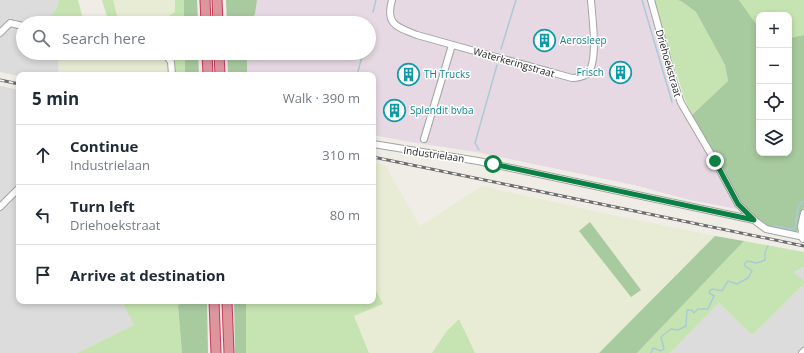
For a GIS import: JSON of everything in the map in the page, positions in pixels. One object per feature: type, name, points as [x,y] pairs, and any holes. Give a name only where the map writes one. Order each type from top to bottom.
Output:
[{"type":"highway","points":[[205,0],[206,16]]},
{"type":"highway","points":[[218,0],[218,16]]},
{"type":"highway","points":[[207,60],[208,72]]},
{"type":"highway","points":[[219,60],[220,72]]},
{"type":"highway","points":[[214,304],[216,353]]},
{"type":"highway","points":[[227,304],[229,353]]},
{"type":"street","name":"Waterkeringstraat","points":[[392,0],[390,17],[394,25],[418,35],[572,78],[581,77],[588,73],[593,61],[591,0]]},
{"type":"street","name":"Driehoekstraat","points":[[651,0],[681,103],[738,204],[754,220],[766,229],[804,238]]},
{"type":"street","points":[[0,33],[10,23],[16,24]]},
{"type":"street","points":[[424,138],[452,45]]},
{"type":"street","points":[[170,60],[172,72]]},
{"type":"street","name":"Industrielaan","points":[[376,144],[486,162],[754,220]]},
{"type":"street","points":[[0,207],[16,191]]},
{"type":"street","points":[[804,213],[801,226],[804,238]]},
{"type":"shaded area","points":[[0,0],[59,0],[59,3],[50,16],[16,16],[16,60],[58,60],[59,72],[16,72],[16,75],[0,72]]},
{"type":"shaded area","points":[[257,0],[649,0],[679,105],[705,148],[737,209],[690,200],[634,185],[476,152],[376,136],[376,72],[247,72],[247,60],[376,60],[376,16],[254,16]]},
{"type":"shaded area","points":[[0,86],[16,89],[16,304],[124,304],[135,325],[77,353],[0,353]]},
{"type":"shaded area","points":[[804,267],[804,281],[794,272]]},
{"type":"shaded area","points":[[804,284],[804,353],[670,353],[719,303],[752,335]]},
{"type":"green space","points":[[59,0],[78,0],[82,16],[50,16]]},
{"type":"green space","points":[[102,0],[113,0],[117,16],[107,16]]},
{"type":"green space","points":[[113,0],[175,0],[175,12],[169,16],[117,16]]},
{"type":"green space","points":[[175,0],[184,0],[184,16],[169,16],[175,12]]},
{"type":"green space","points":[[184,0],[197,0],[198,16],[184,16]]},
{"type":"green space","points":[[226,0],[257,0],[254,16],[227,16]]},
{"type":"green space","points":[[653,0],[681,1],[696,12],[725,65],[728,81],[692,115],[685,100]]},
{"type":"green space","points":[[676,0],[739,0],[756,24],[756,156],[792,156],[792,37],[804,35],[804,207],[800,216],[799,230],[794,233],[768,228],[751,215],[742,204],[692,115],[728,81],[725,65],[696,12],[681,1]]},
{"type":"green space","points":[[739,0],[804,0],[804,35],[792,37],[792,12],[756,12],[756,24]]},
{"type":"green space","points":[[58,60],[166,60],[169,72],[59,72]]},
{"type":"green space","points":[[174,60],[185,60],[185,72],[175,72]]},
{"type":"green space","points":[[185,60],[198,60],[199,72],[185,72]]},
{"type":"green space","points":[[227,60],[247,60],[247,72],[228,72]]},
{"type":"green space","points":[[376,164],[385,165],[420,226],[482,186],[715,236],[599,353],[475,353],[459,319],[446,332],[432,353],[369,353],[354,316],[383,304],[376,291]]},
{"type":"green space","points":[[590,222],[641,290],[631,297],[579,231]]},
{"type":"green space","points":[[715,236],[744,241],[637,353],[599,353]]},
{"type":"green space","points":[[744,241],[804,252],[804,267],[794,272],[804,281],[804,284],[752,335],[719,303],[670,353],[637,353]]},
{"type":"green space","points":[[376,291],[383,304],[354,316],[369,353],[246,353],[246,304],[376,304]]},
{"type":"green space","points":[[124,304],[180,304],[178,305],[182,353],[77,353],[134,325]]},
{"type":"green space","points":[[207,304],[208,353],[182,353],[178,305]]},
{"type":"green space","points":[[234,304],[246,304],[246,353],[235,353]]},
{"type":"green space","points":[[459,319],[475,353],[432,353],[446,332]]},
{"type":"waterway","points":[[373,12],[376,0]]},
{"type":"waterway","points":[[501,49],[516,0]]},
{"type":"waterway","points":[[642,0],[672,102]]},
{"type":"waterway","points":[[358,72],[361,60]]},
{"type":"waterway","points":[[479,150],[475,143],[497,65]]},
{"type":"waterway","points":[[772,228],[774,226],[789,229],[794,228],[799,206],[804,201]]},
{"type":"waterway","points":[[651,353],[653,348],[661,351],[664,349],[661,337],[671,329],[678,330],[686,326],[687,310],[692,310],[694,313],[698,309],[708,309],[714,296],[709,293],[710,290],[713,289],[722,291],[728,281],[737,284],[748,278],[752,271],[745,266],[745,263],[747,261],[757,263],[765,260],[765,252],[768,246]]},
{"type":"railway","points":[[0,80],[16,83]]},
{"type":"railway","points":[[376,158],[804,246]]},
{"type":"place","name":"Aerosleep","points":[[545,40]]},
{"type":"place","name":"Frisch","points":[[620,72]]},
{"type":"place","name":"TH Trucks","points":[[409,74]]},
{"type":"place","name":"Splendit bvba","points":[[394,110]]},
{"type":"route","points":[[493,164],[754,220],[738,204],[715,161]]}]
